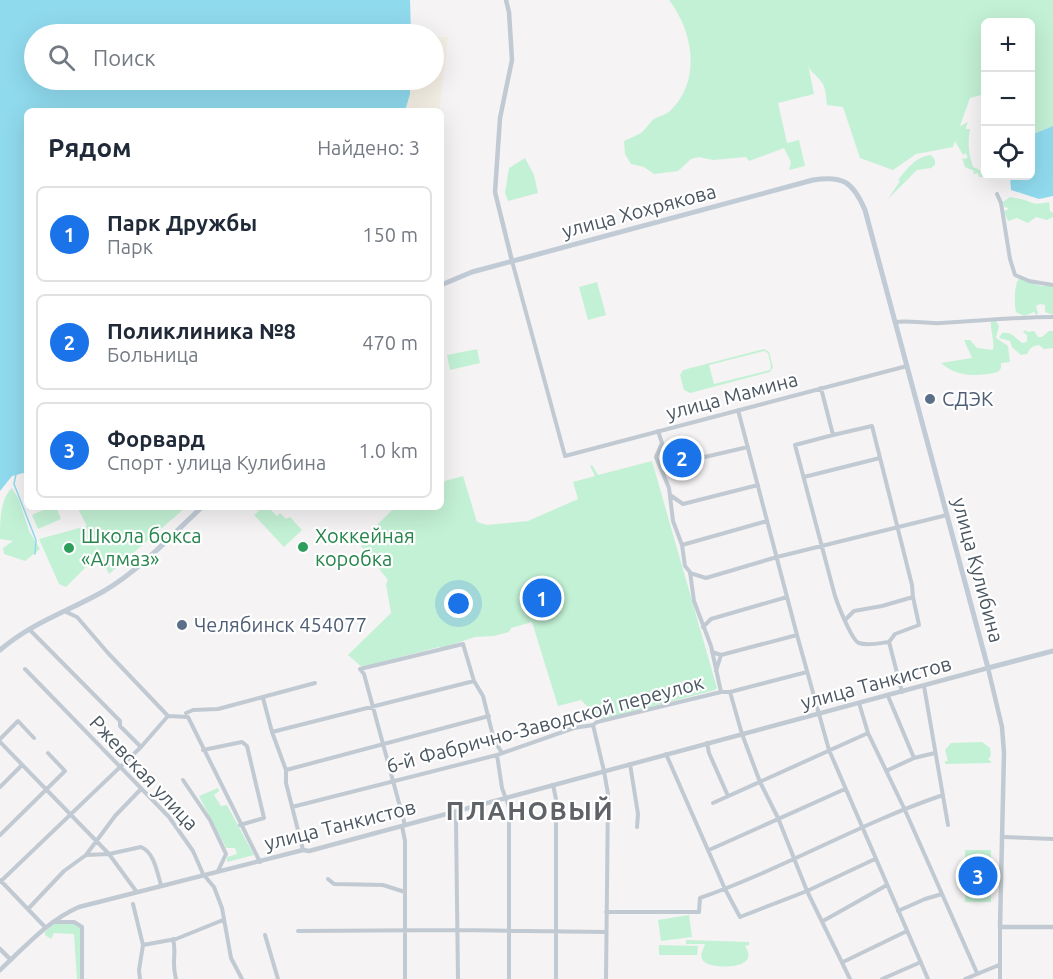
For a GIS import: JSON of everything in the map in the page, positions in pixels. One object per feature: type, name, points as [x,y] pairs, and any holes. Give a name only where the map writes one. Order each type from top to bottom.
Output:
[{"type":"main road","name":"улица Хохрякова","points":[[444,283],[457,276],[813,180],[838,179],[847,183]]},
{"type":"main road","name":"улица Кулибина","points":[[847,183],[860,197],[865,210],[988,668]]},
{"type":"main road","points":[[0,650],[28,629],[104,591],[134,570],[199,510]]},
{"type":"main road","name":"улица Танкистов","points":[[988,668],[1053,651]]},
{"type":"street","points":[[506,0],[512,60],[500,118],[495,192],[512,261]]},
{"type":"street","points":[[997,194],[1001,203],[1010,259],[1015,274],[1029,281],[1053,285]]},
{"type":"street","name":"улица Мамина","points":[[512,261],[565,456],[907,366]]},
{"type":"street","points":[[895,322],[907,320],[938,323],[1010,317],[1053,317]]},
{"type":"street","points":[[821,388],[833,435]]},
{"type":"street","points":[[738,410],[807,672],[830,750],[928,979]]},
{"type":"street","points":[[872,426],[880,458],[912,585],[919,625],[895,634],[889,642],[860,644],[855,641],[838,605],[795,445],[872,426]]},
{"type":"street","points":[[658,431],[662,443],[656,457],[666,479],[673,521],[682,545],[685,566],[690,572],[706,578],[777,557],[947,515]]},
{"type":"street","points":[[696,459],[748,447]]},
{"type":"street","points":[[804,477],[880,458]]},
{"type":"street","points":[[670,495],[683,504],[758,485]]},
{"type":"street","points":[[682,545],[767,521]]},
{"type":"street","points":[[690,572],[694,601],[712,652],[721,692]]},
{"type":"street","points":[[703,627],[711,619],[787,597]]},
{"type":"street","points":[[846,619],[854,611],[913,597]]},
{"type":"street","points":[[63,611],[77,617],[168,716],[188,717],[260,862]]},
{"type":"street","name":"Ржевская улица","points":[[28,629],[120,721],[120,726],[141,747]]},
{"type":"street","points":[[712,652],[722,655],[797,635]]},
{"type":"street","points":[[889,642],[902,692]]},
{"type":"street","points":[[405,979],[404,825],[364,674],[360,669],[463,644],[474,681],[483,696],[494,740],[500,754],[502,788],[509,807],[509,979]]},
{"type":"street","points":[[716,671],[722,655]]},
{"type":"street","name":"улица Танкистов","points":[[0,970],[45,927],[79,907],[203,874],[303,850],[309,851],[988,668]]},
{"type":"street","name":"улица Кулибина","points":[[988,668],[1002,727],[1004,762],[1000,979]]},
{"type":"street","name":"Ржевская улица","points":[[25,669],[169,817],[182,834],[193,851],[203,874],[214,887],[222,908],[231,958],[242,979]]},
{"type":"street","name":"6-й Фабрично-Заводской переулок","points":[[292,807],[500,754],[574,728],[807,672]]},
{"type":"street","points":[[272,732],[474,681]]},
{"type":"street","points":[[186,713],[192,710],[218,710],[315,683]]},
{"type":"street","points":[[924,686],[948,825]]},
{"type":"street","points":[[730,692],[742,734],[760,782],[778,818],[807,891],[850,979]]},
{"type":"street","points":[[888,696],[914,758]]},
{"type":"street","points":[[264,698],[272,732],[286,770],[286,783],[303,850]]},
{"type":"street","points":[[859,703],[868,733],[977,973]]},
{"type":"street","points":[[45,927],[0,881],[121,767],[168,716]]},
{"type":"street","points":[[286,770],[489,716]]},
{"type":"street","points":[[34,738],[18,721],[0,740],[108,854],[136,891]]},
{"type":"street","points":[[593,725],[608,794],[606,979]]},
{"type":"street","points":[[713,803],[868,733]]},
{"type":"street","points":[[203,750],[242,742],[247,746],[264,818],[240,825]]},
{"type":"street","points":[[707,743],[709,753],[728,796]]},
{"type":"street","points":[[0,835],[65,771],[48,753]]},
{"type":"street","points":[[886,771],[914,758],[936,753]]},
{"type":"street","points":[[666,754],[725,889],[740,917],[807,891],[876,859]]},
{"type":"street","points":[[630,764],[638,814],[637,827]]},
{"type":"street","points":[[0,787],[22,765]]},
{"type":"street","name":"Ржевская улица","points":[[183,780],[210,820],[226,854],[218,871]]},
{"type":"street","points":[[553,784],[556,799],[556,979]]},
{"type":"street","points":[[28,909],[64,871],[86,855],[115,816],[141,789]]},
{"type":"street","points":[[709,850],[845,789]]},
{"type":"street","points":[[606,912],[699,912],[699,898],[725,889],[862,829],[904,808],[943,795]]},
{"type":"street","points":[[454,811],[458,979]]},
{"type":"street","points":[[1003,837],[1053,838]]},
{"type":"street","points":[[86,855],[146,848],[161,885]]},
{"type":"street","points":[[328,879],[334,884],[383,885],[405,892]]},
{"type":"street","points":[[823,921],[887,885]]},
{"type":"street","points":[[898,911],[942,894]]},
{"type":"street","points":[[133,904],[143,945],[140,979]]},
{"type":"street","points":[[143,945],[173,939],[224,920]]},
{"type":"street","points":[[52,922],[74,922],[82,927],[82,979]]},
{"type":"street","points":[[1000,927],[1053,927]]},
{"type":"street","points":[[298,931],[557,930],[606,932]]},
{"type":"street","points":[[843,962],[907,931]]},
{"type":"street","points":[[265,935],[278,979]]},
{"type":"street","points":[[173,939],[176,948],[172,965],[176,979]]},
{"type":"street","points":[[0,949],[11,960]]},
{"type":"street","points":[[882,979],[921,962]]},
{"type":"street","points":[[965,979],[1000,965]]},
{"type":"green space","points":[[669,0],[1053,0],[1053,126],[1035,133],[1035,18],[981,18],[981,95],[970,98],[960,126],[968,122],[966,129],[970,129],[969,145],[973,167],[980,170],[981,177],[978,173],[973,174],[974,171],[965,167],[962,158],[968,157],[965,153],[963,155],[955,141],[953,147],[916,154],[893,170],[860,158],[843,107],[827,105],[823,85],[808,64],[814,94],[778,103],[787,143],[799,140],[805,166],[789,170],[791,162],[784,148],[749,161],[746,157],[713,160],[699,157],[691,159],[678,171],[654,174],[644,167],[631,164],[625,154],[624,141],[641,133],[654,119],[667,114],[680,99],[687,85],[690,70],[688,41],[677,12]]},
{"type":"green space","points":[[931,155],[935,160],[935,165],[931,168],[917,170],[888,199],[900,181],[898,180],[909,167],[921,158]]},
{"type":"green space","points":[[525,158],[534,175],[538,193],[508,201],[505,193],[509,168]]},
{"type":"green space","points":[[1010,197],[1035,204],[1049,202],[1053,217],[1047,220],[1036,217],[1028,223],[1017,218],[1008,221],[1004,212],[1009,208],[1004,207],[1003,202]]},
{"type":"green space","points":[[1019,278],[1041,286],[1053,286],[1053,315],[1045,312],[1045,305],[1040,304],[1036,306],[1038,313],[1036,315],[1034,312],[1024,316],[1016,312],[1015,295]]},
{"type":"green space","points":[[597,282],[606,315],[588,320],[579,287]]},
{"type":"green space","points":[[991,321],[996,321],[999,326],[996,338],[1008,346],[1010,362],[1001,363],[998,372],[983,375],[968,375],[953,371],[941,363],[972,358],[964,340],[970,340],[977,348],[993,350]]},
{"type":"green space","points":[[1025,330],[1034,331],[1038,337],[1053,331],[1053,348],[1044,349],[1037,345],[1027,354],[1021,355],[1012,347],[1010,341],[999,338],[1002,333],[1008,333],[1022,343],[1027,342],[1027,335],[1023,332]]},
{"type":"green space","points":[[477,349],[480,363],[450,370],[447,355]]},
{"type":"green space","points":[[764,349],[769,352],[773,367],[770,372],[690,393],[684,390],[680,375],[683,370]],"holes":[[[764,351],[768,353],[770,370],[714,384],[709,365]]]},
{"type":"green space","points":[[652,461],[717,688],[715,690],[601,720],[581,700],[558,706],[532,622],[494,636],[475,637],[442,648],[362,667],[348,655],[391,613],[386,584],[388,580],[361,546],[378,530],[377,525],[392,510],[444,510],[444,481],[463,476],[477,522],[487,525],[528,521],[578,499],[573,482],[595,476],[590,466],[592,465],[598,475]]},
{"type":"green space","points":[[12,488],[19,500],[29,531],[40,549],[25,561],[4,554],[3,548],[13,541],[0,539],[3,504]]},
{"type":"green space","points":[[43,510],[57,510],[61,519],[38,529],[32,515]]},
{"type":"green space","points":[[79,510],[183,510],[109,574],[93,540],[100,557],[86,564],[87,566],[66,587],[59,584],[39,539],[87,526]]},
{"type":"green space","points":[[260,510],[271,510],[277,516],[280,513],[286,519],[290,517],[302,530],[284,547],[254,515]]},
{"type":"green space","points":[[982,742],[990,748],[991,755],[988,760],[991,763],[945,764],[945,761],[948,761],[945,750],[951,743]]},
{"type":"green space","points":[[218,788],[219,791],[214,795],[221,806],[227,805],[254,855],[227,862],[227,857],[237,854],[235,848],[226,848],[199,796]]},
{"type":"green space","points":[[965,850],[991,850],[991,902],[965,902]]},
{"type":"green space","points":[[689,915],[692,937],[661,941],[658,920]]},
{"type":"green space","points":[[71,922],[82,928],[82,979],[77,979],[74,934],[54,933],[51,939],[45,935],[45,932],[55,923]]},
{"type":"green space","points":[[686,940],[749,942],[749,945],[745,946],[748,954],[747,960],[735,966],[711,965],[702,959],[705,944],[686,944]]},
{"type":"green space","points":[[659,945],[698,946],[697,955],[659,955]]},
{"type":"sand","points":[[444,37],[448,37],[444,70]]},
{"type":"sand","points":[[410,90],[442,90],[439,108],[406,108]]},
{"type":"water","points":[[0,0],[410,0],[411,24],[24,24],[24,90],[410,90],[410,94],[406,108],[24,108],[24,473],[12,476],[0,491]]},
{"type":"water","points":[[1053,126],[1053,196],[1039,199],[1011,190],[1010,180],[1035,180],[1035,133]]},
{"type":"waterway","points":[[16,474],[14,484],[24,509]]},
{"type":"waterway","points":[[24,510],[36,540],[35,554]]},
{"type":"place","name":"СДЭК","points":[[930,399]]},
{"type":"place","name":"Поликлиника №8","points":[[682,458]]},
{"type":"place","name":"Хоккейная коробка","points":[[303,547]]},
{"type":"place","name":"Школа бокса «Алмаз»","points":[[69,548]]},
{"type":"place","name":"Парк Дружбы","points":[[542,598]]},
{"type":"place","name":"Челябинск 454077","points":[[182,625]]},
{"type":"place","name":"Форвард","points":[[978,876]]},
{"type":"district","name":"ПЛАНОВЫЙ","points":[[530,811]]}]
